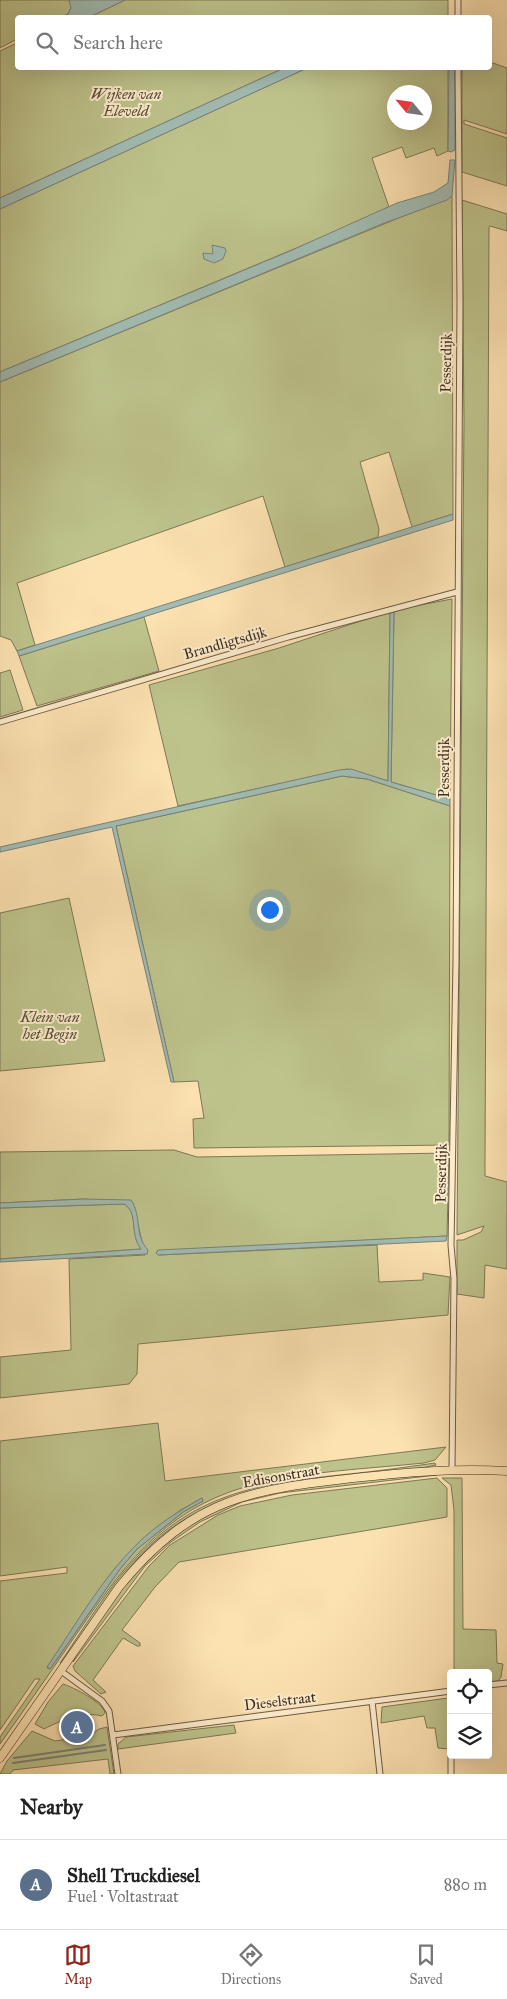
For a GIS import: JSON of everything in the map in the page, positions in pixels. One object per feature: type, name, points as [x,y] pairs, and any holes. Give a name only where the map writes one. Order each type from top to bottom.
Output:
[{"type":"main road","name":"Edisonstraat","points":[[0,1758],[138,1563],[179,1526],[211,1509],[242,1496],[285,1486],[452,1469],[507,1471]]},
{"type":"street","points":[[458,0],[458,15]]},
{"type":"street","name":"Pesserdijk","points":[[452,1469],[458,70]]},
{"type":"street","name":"Brandligtsdijk","points":[[0,722],[288,637],[457,592]]},
{"type":"street","points":[[61,1670],[102,1701],[109,1711],[118,1774]]},
{"type":"street","points":[[492,1685],[507,1683]]},
{"type":"street","name":"Dieselstraat","points":[[112,1735],[447,1692]]},
{"type":"street","points":[[372,1701],[380,1774]]},
{"type":"street","points":[[451,1759],[451,1774]]},
{"type":"green space","points":[[0,0],[69,0],[72,6],[66,15],[15,15],[15,40],[0,48]]},
{"type":"green space","points":[[125,0],[448,0],[448,15],[94,15]]},
{"type":"green space","name":"Wijken van Eleveld","points":[[15,44],[15,70],[280,70],[0,198],[0,51]]},
{"type":"green space","points":[[492,63],[507,68],[507,134],[464,120],[464,124],[507,138],[507,186],[462,172],[462,70],[492,70]]},
{"type":"green space","points":[[303,70],[448,70],[448,151],[437,156],[434,148],[406,158],[402,147],[372,158],[389,207],[349,226],[0,372],[0,209]]},
{"type":"green space","points":[[452,196],[453,514],[412,527],[389,452],[360,462],[379,529],[378,537],[285,567],[263,496],[17,583],[35,645],[17,651],[11,640],[0,636],[0,382]]},
{"type":"green space","points":[[462,200],[507,214],[507,231],[489,227],[485,1176],[507,1182],[507,1269],[485,1265],[484,1298],[457,1294],[457,1240],[463,1240],[481,1232],[484,1226],[457,1235],[464,422]]},
{"type":"green space","points":[[452,599],[450,799],[391,782],[394,612],[390,613],[388,781],[347,769],[178,806],[149,685],[279,648],[394,610]]},
{"type":"green space","points":[[144,617],[159,671],[37,706],[19,656]]},
{"type":"green space","points":[[10,670],[23,710],[0,717],[0,673]]},
{"type":"green space","points":[[342,776],[367,779],[450,806],[449,1145],[194,1148],[193,1119],[204,1118],[198,1081],[174,1082],[116,826]]},
{"type":"green space","name":"Klein van het Begin","points":[[69,898],[105,1061],[0,1071],[0,913]]},
{"type":"green space","points":[[174,1150],[197,1157],[449,1153],[447,1236],[157,1251],[159,1255],[377,1245],[379,1282],[423,1280],[423,1273],[450,1277],[448,1315],[138,1344],[137,1374],[129,1384],[0,1398],[0,1357],[71,1350],[69,1259],[145,1255],[133,1203],[84,1199],[0,1203],[0,1152]]},
{"type":"green space","points":[[124,1204],[132,1213],[136,1237],[142,1249],[0,1259],[0,1208]]},
{"type":"green space","points":[[158,1423],[165,1481],[446,1447],[435,1460],[424,1463],[335,1471],[291,1477],[248,1486],[217,1497],[190,1511],[145,1546],[107,1591],[0,1744],[0,1737],[40,1679],[35,1679],[0,1730],[0,1581],[67,1573],[67,1567],[0,1576],[0,1441]],"holes":[[[202,1498],[203,1501],[183,1512],[137,1549],[120,1569],[50,1669],[47,1668],[116,1567],[179,1511]]]},
{"type":"green space","points":[[435,1463],[436,1465],[421,1468],[300,1481],[261,1489],[224,1500],[189,1517],[156,1540],[127,1571],[74,1648],[60,1663],[106,1596],[136,1558],[159,1536],[183,1518],[208,1504],[233,1494],[260,1487],[318,1477]]},
{"type":"green space","points":[[437,1475],[280,1493],[243,1502],[287,1490],[321,1485]]},
{"type":"green space","points":[[437,1478],[447,1488],[447,1517],[179,1562],[155,1587],[122,1630],[140,1643],[140,1646],[123,1638],[93,1680],[106,1692],[101,1694],[75,1671],[73,1666],[149,1566],[170,1545],[218,1515],[240,1506],[292,1495]]},
{"type":"green space","points":[[442,1478],[462,1478],[463,1629],[496,1630],[497,1663],[503,1664],[501,1677],[498,1681],[492,1682],[492,1669],[454,1669],[454,1510],[451,1485]]},
{"type":"green space","points":[[241,1502],[200,1522],[171,1542],[145,1566],[73,1662],[90,1632],[129,1580],[163,1544],[191,1524],[222,1509]]},
{"type":"green space","points":[[63,1684],[94,1700],[105,1713],[102,1716],[72,1717],[44,1729],[35,1724],[48,1702]]},
{"type":"green space","points":[[447,1698],[447,1749],[438,1748],[435,1728],[427,1728],[424,1716],[381,1723],[382,1707]]},
{"type":"green space","points":[[234,1725],[236,1733],[118,1749],[118,1744],[126,1737]]},
{"type":"green space","points":[[107,1727],[114,1774],[110,1774],[108,1759],[13,1770],[10,1774],[0,1774],[7,1761],[32,1731],[55,1741],[89,1736],[99,1729]]},
{"type":"water","points":[[69,0],[125,0],[94,15],[66,15],[71,8]]},
{"type":"water","name":"Wijken van Eleveld","points":[[280,70],[303,70],[0,209],[0,198]]},
{"type":"water","points":[[449,70],[455,70],[455,150],[448,151]]},
{"type":"water","points":[[450,160],[455,160],[452,196],[447,200],[382,224],[0,382],[0,372],[290,251],[397,203],[434,192],[448,183]]},
{"type":"water","points":[[212,245],[225,248],[226,251],[223,259],[214,263],[204,259],[203,253],[213,254]]},
{"type":"water","points":[[453,514],[453,520],[19,656],[17,651]]},
{"type":"water","points":[[394,611],[391,782],[450,799],[450,806],[367,779],[342,776],[116,826],[174,1082],[171,1082],[112,827],[0,852],[0,847],[339,770],[351,769],[388,781],[390,613]]},
{"type":"water","points":[[84,1199],[131,1200],[136,1212],[141,1238],[148,1250],[147,1254],[0,1262],[0,1259],[141,1249],[135,1237],[133,1218],[129,1208],[124,1204],[0,1208],[0,1203]]},
{"type":"water","points":[[447,1236],[446,1241],[158,1255],[156,1253],[158,1250]]},
{"type":"water","points":[[202,1498],[203,1501],[183,1512],[137,1549],[120,1569],[50,1669],[47,1667],[100,1587],[124,1558],[144,1537],[176,1513]]},
{"type":"waterway","points":[[14,1758],[105,1745]]},
{"type":"waterway","points":[[13,1763],[106,1750]]},
{"type":"place","name":"Shell Truckdiesel","points":[[77,1727]]}]
